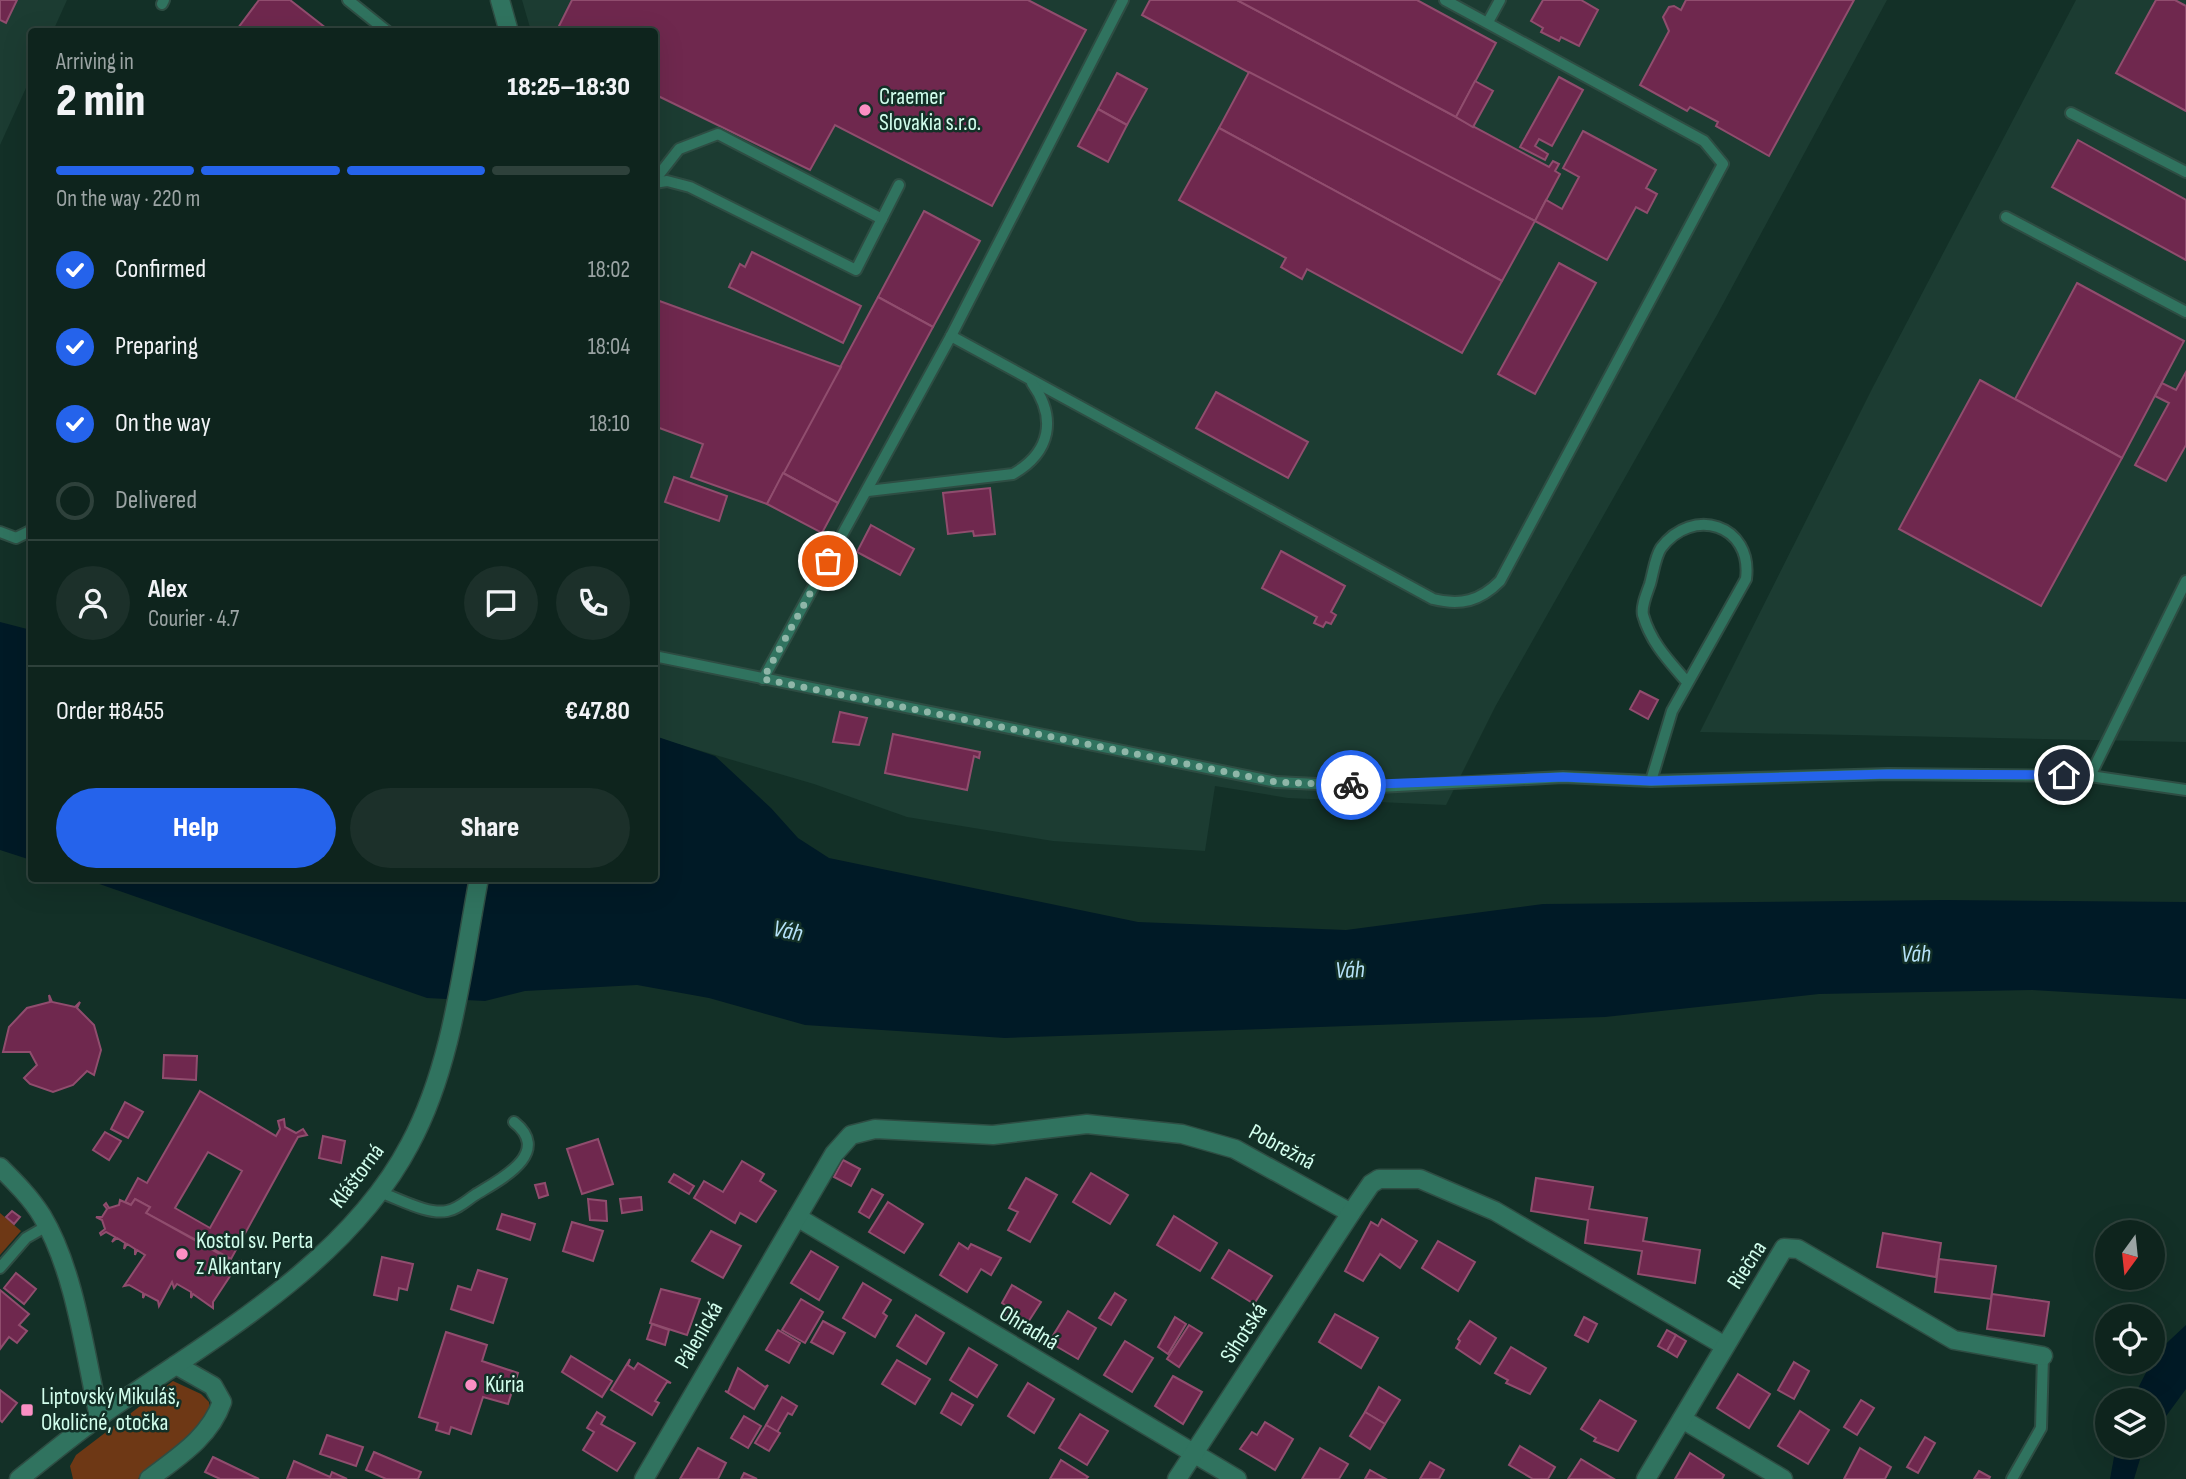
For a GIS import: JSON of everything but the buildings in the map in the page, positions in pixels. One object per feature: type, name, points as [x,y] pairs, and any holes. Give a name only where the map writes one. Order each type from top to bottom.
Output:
[{"type":"street","points":[[500,0],[508,28]]},
{"type":"street","name":"Kláštorná","points":[[32,1475],[99,1417],[279,1291],[345,1233],[379,1192],[407,1149],[424,1114],[450,1025],[478,882]]},
{"type":"street","name":"Pobrežná","points":[[797,1217],[839,1146],[851,1135],[875,1129],[993,1135],[1087,1124],[1211,1140],[1235,1149],[1351,1213]]},
{"type":"street","points":[[0,1167],[23,1191],[47,1226],[69,1284],[99,1417]]},
{"type":"street","points":[[1351,1213],[1371,1184],[1379,1179],[1420,1179],[1495,1211],[1725,1346]]},
{"type":"street","name":"Sihotská","points":[[1177,1479],[1351,1213]]},
{"type":"street","name":"Ohradná","points":[[797,1217],[1237,1479]]},
{"type":"street","name":"Pálenická","points":[[644,1479],[797,1217]]},
{"type":"street","name":"Riečna","points":[[1646,1479],[1784,1248],[1798,1249],[1954,1340],[2043,1356]]},
{"type":"street","points":[[149,1479],[192,1447],[216,1419],[222,1402],[212,1387],[176,1365]]},
{"type":"street","points":[[1682,1419],[1783,1479]]},
{"type":"lane","points":[[348,0],[383,28]]},
{"type":"lane","points":[[763,679],[951,336],[1123,0]]},
{"type":"lane","points":[[951,336],[1433,599],[1464,603],[1490,591],[1500,581],[1723,164],[1704,141],[1446,0]]},
{"type":"lane","points":[[1488,22],[1500,0]]},
{"type":"lane","points":[[2071,113],[2186,172]]},
{"type":"lane","points":[[658,177],[679,149],[718,134],[882,219]]},
{"type":"lane","points":[[658,182],[680,183],[856,270],[899,185]]},
{"type":"lane","points":[[2006,217],[2186,312]]},
{"type":"lane","points":[[868,491],[1013,474],[1031,464],[1046,436],[1047,419],[1041,395],[1030,381]]},
{"type":"lane","points":[[1651,781],[1672,710],[1746,579],[1743,548],[1736,538],[1727,531],[1706,524],[1685,529],[1660,549],[1642,612],[1654,642],[1687,682]]},
{"type":"lane","points":[[0,532],[16,538],[28,532]]},
{"type":"lane","points":[[2090,776],[2186,580]]},
{"type":"lane","points":[[658,657],[1276,782],[1379,787],[1563,777],[1651,781],[1888,774],[2090,776],[2186,790]]},
{"type":"lane","points":[[379,1192],[438,1211],[457,1208],[511,1175],[522,1161],[526,1148],[524,1133],[514,1122]]},
{"type":"lane","points":[[0,1268],[26,1238],[47,1226]]},
{"type":"lane","points":[[2012,1479],[2024,1462],[2043,1419],[2043,1356]]},
{"type":"shaded area","points":[[0,0],[67,0],[54,28],[28,28],[28,84],[0,145]]},
{"type":"shaded area","points":[[522,0],[1887,0],[1717,315],[1495,707],[1446,805],[1288,798],[1215,786],[1205,851],[1053,841],[907,817],[814,784],[678,744],[658,767],[658,28],[530,28]]},
{"type":"shaded area","points":[[2076,0],[2186,0],[2186,742],[1700,732],[1873,387]]},
{"type":"shaded area","points":[[0,1213],[21,1231],[0,1255]]},
{"type":"shaded area","points":[[173,1381],[201,1394],[209,1402],[210,1409],[199,1430],[138,1479],[73,1479],[70,1466],[76,1455]]},
{"type":"water","points":[[0,622],[28,629],[28,859],[0,850]]},
{"type":"water","name":"Váh","points":[[658,737],[715,756],[771,808],[798,838],[829,858],[1138,922],[1346,930],[1543,904],[1944,900],[2186,902],[2186,999],[2032,990],[1819,994],[1605,1017],[1005,1038],[805,1025],[709,998],[637,985],[525,991],[485,1001],[427,998],[94,882],[658,882]]},
{"type":"water","points":[[2186,1325],[2186,1389],[2165,1418],[2165,1388],[2138,1388],[2145,1374],[2165,1374],[2165,1345]]},
{"type":"water","points":[[2114,1458],[2140,1458],[2134,1479],[2110,1479]]},
{"type":"way so far","points":[[828,561],[763,679],[1276,782],[1351,785]]},
{"type":"place","name":"Craemer Slovakia s.r.o.","points":[[865,110]]},
{"type":"place","name":"Kostol sv. Perta z Alkantary","points":[[182,1254]]},
{"type":"place","name":"Kúria","points":[[471,1385]]},
{"type":"place","name":"Liptovský Mikuláš, Okoličné, otočka","points":[[27,1410]]},
{"type":"route","points":[[1351,785],[1379,787],[1563,777],[1651,781],[1888,774],[2064,775]]}]
